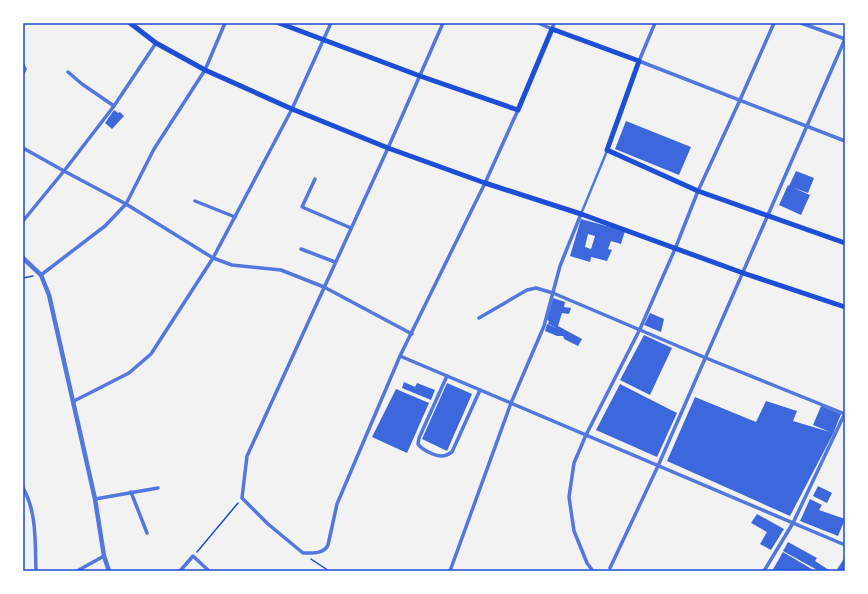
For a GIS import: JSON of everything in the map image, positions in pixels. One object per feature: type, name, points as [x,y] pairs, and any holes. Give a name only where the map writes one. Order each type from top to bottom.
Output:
[{"type":"main road","points":[[130,23],[156,43],[205,70],[292,109],[388,148],[485,183],[581,214],[743,273],[845,307]]},
{"type":"main road","points":[[279,23],[420,76],[518,110],[552,29],[639,60],[607,150],[698,191],[845,243]]},
{"type":"street","points":[[41,275],[105,226],[126,204],[154,149],[205,70],[225,23]]},
{"type":"street","points":[[74,401],[129,373],[151,354],[213,258],[292,109],[331,23]]},
{"type":"street","points":[[443,23],[388,148],[247,456],[242,498],[268,524],[302,553],[321,552],[326,549],[328,545],[337,504],[400,356],[485,183],[518,110]]},
{"type":"street","points":[[538,23],[552,29],[554,23]]},
{"type":"street","points":[[655,23],[639,60],[845,141]]},
{"type":"street","points":[[593,571],[587,563],[574,531],[569,497],[574,463],[586,435],[640,329],[675,249],[698,191],[774,23]]},
{"type":"street","points":[[610,568],[658,466],[706,358],[845,39],[801,23]]},
{"type":"street","points":[[23,221],[114,106],[156,43]]},
{"type":"street","points":[[68,72],[82,84],[114,106]]},
{"type":"street","points":[[23,148],[126,204],[213,258],[232,265],[281,270],[324,287],[412,334]]},
{"type":"street","points":[[450,571],[512,404],[544,326],[560,266],[607,150]]},
{"type":"street","points":[[315,179],[302,207],[351,228]]},
{"type":"street","points":[[195,201],[235,216]]},
{"type":"street","points":[[301,249],[335,262]]},
{"type":"street","points":[[23,258],[41,275],[49,295],[74,401],[95,498],[104,556],[109,571]]},
{"type":"street","points":[[479,318],[532,288],[553,293],[706,358],[845,414],[793,523],[764,571]]},
{"type":"street","points":[[400,356],[845,545]]},
{"type":"street","points":[[447,376],[419,438],[418,444],[420,448],[441,456],[452,452],[480,390]]},
{"type":"street","points":[[23,488],[28,496],[34,518],[36,571]]},
{"type":"street","points":[[95,498],[158,488]]},
{"type":"street","points":[[131,492],[147,533]]},
{"type":"street","points":[[77,571],[104,556]]},
{"type":"street","points":[[180,571],[193,556],[209,571]]},
{"type":"lane","points":[[23,64],[26,69],[23,74]]},
{"type":"path","points":[[23,278],[41,275]]},
{"type":"path","points":[[193,556],[242,498]]},
{"type":"path","points":[[302,553],[329,571]]},
{"type":"building","points":[[114,110],[118,113],[120,112],[124,116],[112,129],[105,123]]},
{"type":"building","points":[[626,121],[691,147],[679,175],[615,149]]},
{"type":"building","points":[[796,171],[814,178],[808,193],[792,187],[810,195],[801,215],[779,205]]},
{"type":"building","points":[[581,219],[625,231],[621,244],[611,241],[608,249],[612,250],[607,261],[591,257],[590,262],[570,256]],"holes":[[[588,234],[595,236],[591,249],[585,247]]]},
{"type":"building","points":[[553,298],[565,302],[564,307],[571,308],[569,314],[562,313],[558,326],[582,339],[578,346],[564,339],[563,336],[557,336],[545,331],[547,324],[559,329],[548,324],[549,321],[547,320]]},
{"type":"building","points":[[650,313],[664,319],[661,332],[644,325]]},
{"type":"building","points":[[644,335],[672,348],[650,395],[620,380]]},
{"type":"building","points":[[404,382],[415,387],[417,383],[435,390],[431,400],[402,388]]},
{"type":"building","points":[[447,383],[472,394],[447,451],[422,439]]},
{"type":"building","points":[[620,384],[677,413],[657,457],[596,430]]},
{"type":"building","points":[[396,389],[429,403],[407,453],[372,437]]},
{"type":"building","points":[[695,397],[756,422],[766,401],[797,411],[793,421],[830,432],[813,425],[821,406],[841,414],[833,434],[790,516],[667,461]]},
{"type":"building","points":[[818,486],[832,493],[827,503],[813,496]]},
{"type":"building","points":[[810,499],[822,505],[819,510],[845,519],[838,536],[800,521]]},
{"type":"building","points":[[757,514],[784,529],[771,550],[760,544],[767,532],[751,523]]},
{"type":"building","points":[[788,542],[817,558],[815,561],[829,570],[819,571],[783,551]]},
{"type":"building","points":[[783,552],[810,568],[814,571],[772,571]]},
{"type":"building","points":[[845,557],[845,571],[836,571]]}]
